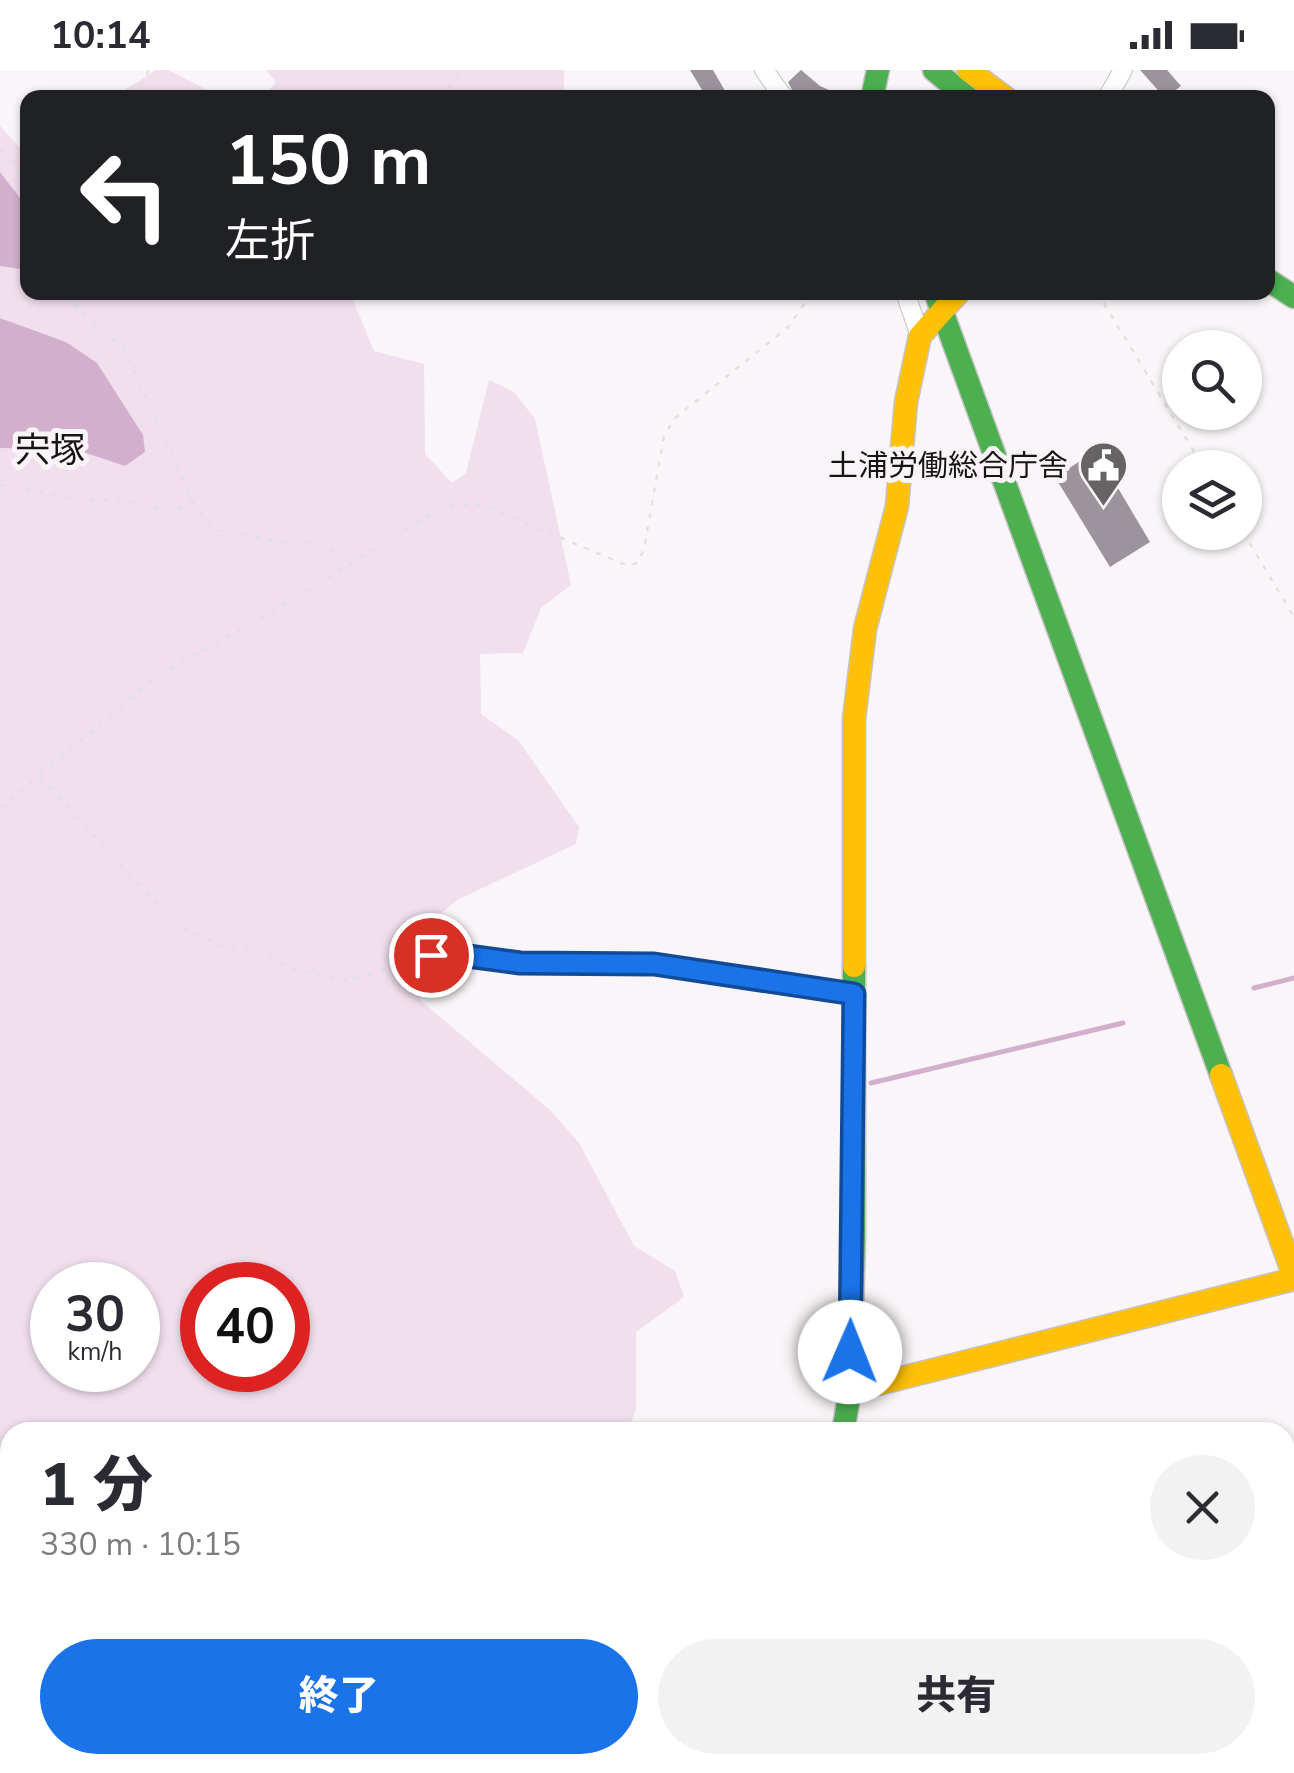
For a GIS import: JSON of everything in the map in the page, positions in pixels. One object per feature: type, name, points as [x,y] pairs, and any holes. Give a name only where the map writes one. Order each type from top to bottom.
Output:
[{"type":"street","points":[[934,70],[958,90]]},
{"type":"street","points":[[968,70],[995,90]]},
{"type":"street","points":[[908,300],[920,336]]},
{"type":"street","points":[[844,1422],[850,1391],[854,719],[866,629],[897,506],[906,402],[920,336],[938,302]]},
{"type":"street","points":[[850,1391],[1294,1277],[938,302]]},
{"type":"lane","points":[[431,955],[520,963],[654,964],[854,994]]},
{"type":"path","points":[[446,90],[463,70]]},
{"type":"path","points":[[0,149],[20,171]]},
{"type":"path","points":[[65,300],[124,349],[192,501],[216,530],[291,544],[319,543],[355,563]]},
{"type":"path","points":[[0,810],[165,669],[355,563],[424,518],[453,505],[483,505],[628,566],[637,562],[644,549],[664,436],[674,419],[788,326],[807,300]]},
{"type":"path","points":[[1103,300],[1193,450]]},
{"type":"path","points":[[0,485],[145,504],[173,513],[192,501]]},
{"type":"path","points":[[1254,550],[1294,616]]},
{"type":"path","points":[[39,776],[150,897],[188,931],[220,944],[260,952],[292,970],[348,981],[431,955]]},
{"type":"shaded area","points":[[156,70],[168,70],[207,90],[125,90]]},
{"type":"shaded area","points":[[266,70],[564,70],[564,90],[270,90],[276,82]]},
{"type":"shaded area","points":[[0,126],[20,148],[20,198],[0,172]]},
{"type":"shaded area","points":[[0,172],[20,198],[20,269],[0,266]]},
{"type":"shaded area","points":[[0,266],[20,267],[20,300],[353,300],[374,351],[424,364],[425,454],[452,483],[466,473],[489,380],[514,392],[535,419],[571,585],[541,608],[523,653],[480,654],[481,714],[518,740],[579,827],[576,844],[457,900],[415,935],[420,1000],[551,1111],[579,1143],[634,1246],[675,1271],[684,1297],[636,1332],[636,1410],[631,1422],[0,1422],[0,448],[80,451],[125,466],[66,342],[0,318]]},
{"type":"shaded area","points":[[0,318],[66,342],[97,363],[143,435],[145,452],[125,466],[80,451],[0,448]]},
{"type":"building","points":[[690,70],[713,70],[724,90],[702,90]]},
{"type":"building","points":[[801,70],[829,90],[792,90],[788,82]]},
{"type":"building","points":[[1140,70],[1167,70],[1181,86],[1176,90],[1158,90]]},
{"type":"building","name":"土浦労働総合庁舎","points":[[1096,451],[1150,542],[1110,567],[1055,477]]},
{"type":"waterway","points":[[1254,988],[1294,978]]},
{"type":"waterway","points":[[871,1083],[1123,1023]]},
{"type":"traffic: fast","points":[[874,90],[878,70]]},
{"type":"traffic: fast","points":[[934,70],[958,90]]},
{"type":"traffic: fast","points":[[1275,285],[1294,297]]},
{"type":"traffic: fast","points":[[938,300],[1221,1075]]},
{"type":"traffic: fast","points":[[845,1422],[850,1391],[854,1236],[854,966]]},
{"type":"traffic: slow","points":[[968,70],[995,90]]},
{"type":"traffic: slow","points":[[854,966],[854,719],[865,629],[897,506],[906,402],[920,336],[952,300]]},
{"type":"traffic: slow","points":[[1221,1075],[1294,1276]]},
{"type":"traffic: slow","points":[[850,1391],[1294,1279]]},
{"type":"place","name":"土浦労働総合庁舎","points":[[1103,508]]},
{"type":"district","name":"宍塚","points":[[50,450]]},
{"type":"route","points":[[431,955],[520,963],[654,964],[854,994],[850,1352]]}]
